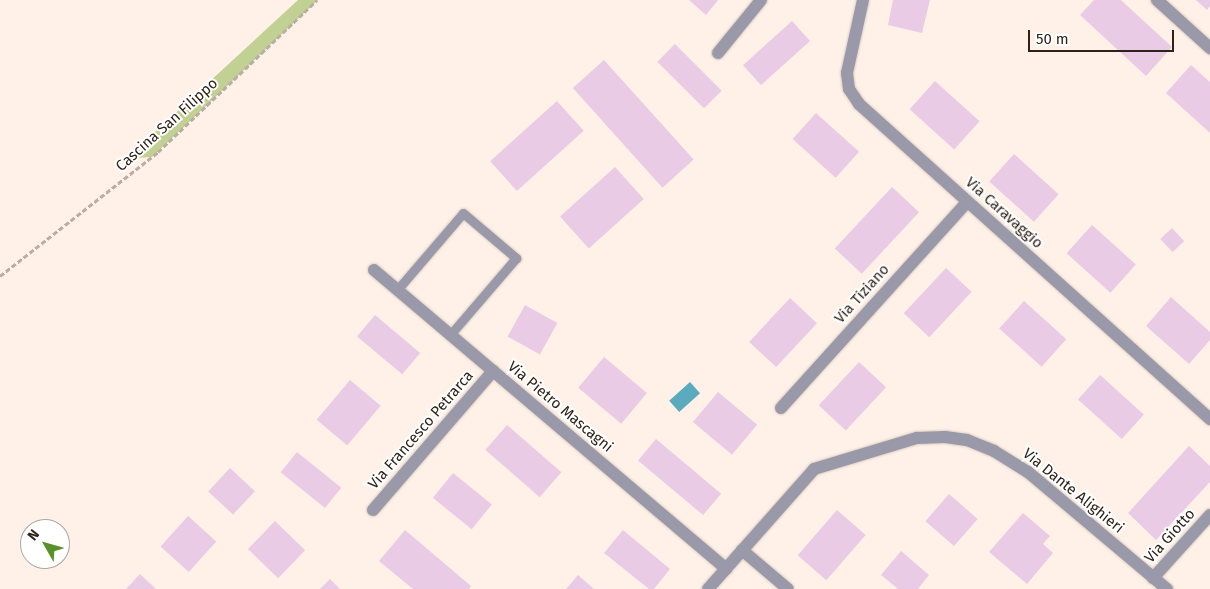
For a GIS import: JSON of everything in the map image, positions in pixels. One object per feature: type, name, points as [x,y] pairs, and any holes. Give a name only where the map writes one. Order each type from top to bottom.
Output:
[{"type":"street","points":[[718,52],[760,0]]},
{"type":"street","name":"Via Caravaggio","points":[[863,0],[847,73],[849,89],[859,104],[1210,419]]},
{"type":"street","points":[[1157,0],[1210,48]]},
{"type":"street","name":"Via Tiziano","points":[[781,408],[967,202]]},
{"type":"street","name":"Via Pietro Mascagni","points":[[374,270],[726,569]]},
{"type":"street","name":"Via Francesco Petrarca","points":[[373,510],[492,371]]},
{"type":"street","name":"Via Dante Alighieri","points":[[708,589],[814,468],[916,438],[945,437],[967,440],[994,451],[1028,472],[1167,589]]},
{"type":"street","name":"Via Giotto","points":[[1154,578],[1210,515]]},
{"type":"street","points":[[742,550],[788,589]]},
{"type":"lane","points":[[397,290],[463,213],[516,258],[450,334]]},
{"type":"path","name":"Cascina San Filippo","points":[[0,276],[158,152],[317,0]]},
{"type":"green space","points":[[298,0],[318,0],[152,157],[134,158],[144,142]]},
{"type":"water","points":[[690,382],[700,393],[679,412],[669,401]]},
{"type":"building","points":[[689,0],[718,0],[706,15]]},
{"type":"building","points":[[893,0],[930,0],[922,33],[888,25]]},
{"type":"building","points":[[1094,0],[1121,0],[1172,47],[1146,76],[1080,15]]},
{"type":"building","points":[[1196,0],[1210,0],[1210,6],[1207,10]]},
{"type":"building","points":[[792,21],[810,41],[761,85],[743,65]]},
{"type":"building","points":[[675,44],[722,91],[704,108],[657,62]]},
{"type":"building","points":[[604,60],[694,160],[662,188],[573,88]]},
{"type":"building","points":[[1191,65],[1210,82],[1210,133],[1166,93]]},
{"type":"building","points":[[935,81],[980,121],[954,149],[910,109]]},
{"type":"building","points":[[557,101],[584,131],[517,191],[490,161]]},
{"type":"building","points":[[816,113],[859,152],[836,178],[793,139]]},
{"type":"building","points":[[1014,154],[1059,194],[1034,222],[989,181]]},
{"type":"building","points":[[615,167],[644,199],[589,248],[560,217]]},
{"type":"building","points":[[892,187],[919,212],[862,274],[835,248]]},
{"type":"building","points":[[1092,225],[1136,264],[1110,293],[1067,253]]},
{"type":"building","points":[[1172,228],[1184,241],[1173,252],[1160,239]]},
{"type":"building","points":[[946,268],[972,292],[929,337],[904,313]]},
{"type":"building","points":[[1171,297],[1210,332],[1210,340],[1189,364],[1146,326]]},
{"type":"building","points":[[790,298],[817,323],[776,367],[749,342]]},
{"type":"building","points":[[1024,301],[1066,339],[1042,367],[999,328]]},
{"type":"building","points":[[525,305],[557,323],[540,354],[508,336]]},
{"type":"building","points":[[375,315],[420,353],[402,374],[357,336]]},
{"type":"building","points":[[604,357],[647,393],[621,424],[578,388]]},
{"type":"building","points":[[859,362],[886,387],[846,430],[819,405]]},
{"type":"building","points":[[1100,375],[1144,414],[1122,439],[1078,400]]},
{"type":"building","points":[[350,380],[381,406],[347,446],[317,420]]},
{"type":"building","points":[[718,392],[757,425],[732,455],[693,422]]},
{"type":"building","points":[[507,425],[561,472],[540,497],[485,450]]},
{"type":"building","points":[[656,439],[721,494],[703,515],[638,460]]},
{"type":"building","points":[[1189,446],[1210,466],[1210,482],[1156,540],[1128,513]]},
{"type":"building","points":[[297,452],[341,488],[325,508],[281,472]]},
{"type":"building","points":[[230,468],[255,491],[233,515],[208,491]]},
{"type":"building","points":[[453,473],[492,504],[472,529],[433,498]]},
{"type":"building","points":[[949,494],[978,519],[954,546],[925,521]]},
{"type":"building","points":[[837,510],[866,535],[826,580],[798,555]]},
{"type":"building","points":[[1023,513],[1050,536],[1043,544],[1053,553],[1027,584],[989,552]]},
{"type":"building","points":[[188,516],[216,541],[189,572],[161,546]]},
{"type":"building","points":[[275,521],[305,550],[278,578],[248,549]]},
{"type":"building","points":[[405,530],[471,586],[469,589],[413,589],[379,561]]},
{"type":"building","points":[[623,530],[670,569],[654,589],[649,589],[604,553]]},
{"type":"building","points":[[901,551],[929,575],[918,589],[898,589],[881,575]]},
{"type":"building","points":[[140,574],[156,589],[126,589]]},
{"type":"building","points":[[578,575],[594,589],[566,589]]},
{"type":"building","points":[[330,579],[340,589],[320,589]]}]
